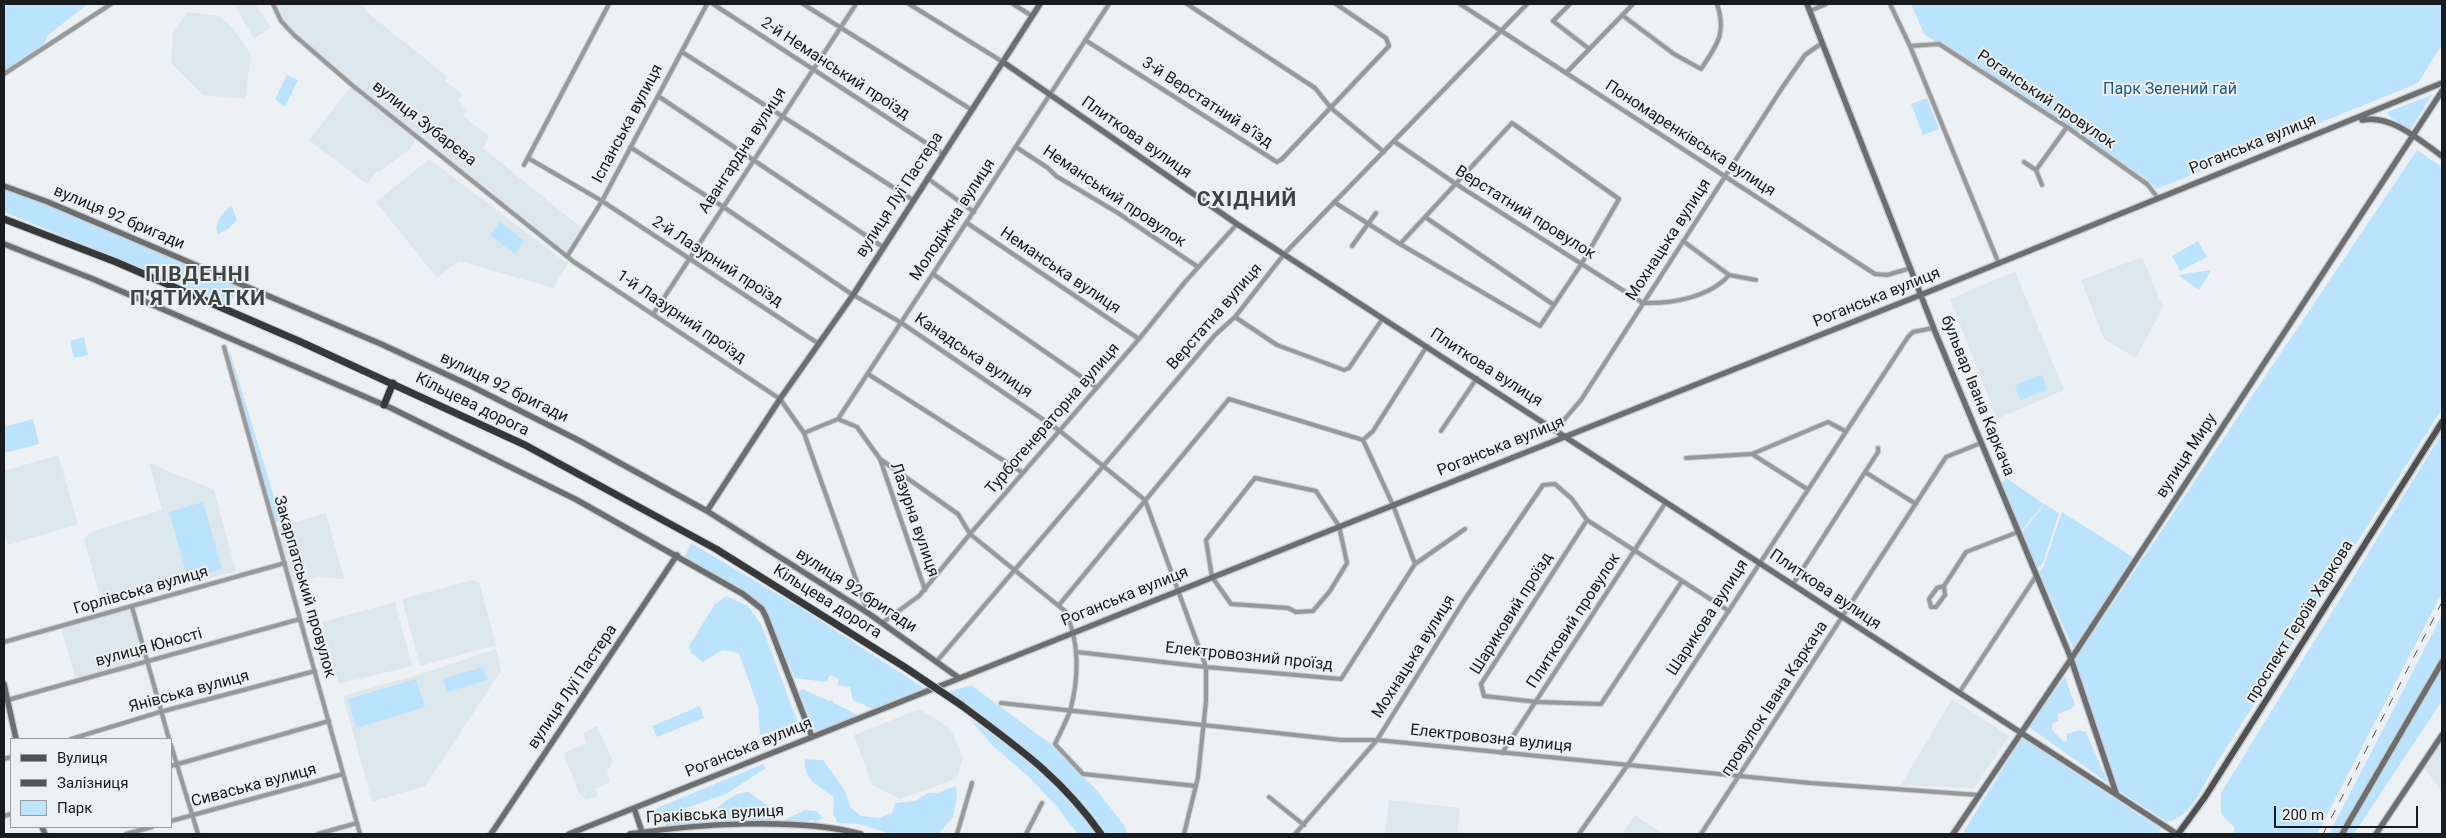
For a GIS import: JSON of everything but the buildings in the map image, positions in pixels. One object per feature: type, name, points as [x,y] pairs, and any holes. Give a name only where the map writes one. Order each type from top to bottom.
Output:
[{"type":"highway","name":"Кільцева дорога","points":[[4,219],[116,262],[393,383],[542,454],[684,532],[802,602],[961,705],[1042,766],[1076,801],[1101,834]]},
{"type":"highway","points":[[384,405],[393,383]]},
{"type":"main road","name":"проспект Героїв Харкова","points":[[2178,834],[2206,796],[2442,422]]},
{"type":"street","points":[[4,74],[111,4]]},
{"type":"street","name":"вулиця Зубарєва","points":[[273,4],[281,21],[294,35],[352,85],[568,255]]},
{"type":"street","points":[[524,165],[609,4]]},
{"type":"street","name":"Іспанська вулиця","points":[[568,255],[602,201],[707,4]]},
{"type":"street","name":"2-й Неманський проїзд","points":[[713,4],[943,154]]},
{"type":"street","points":[[803,4],[972,110]]},
{"type":"street","name":"Авангардна вулиця","points":[[654,313],[752,160],[856,4]]},
{"type":"street","name":"Плиткова вулиця","points":[[909,4],[1002,62],[1237,224],[1285,253],[1793,584],[1842,618],[2178,834]]},
{"type":"street","points":[[1013,4],[1032,16]]},
{"type":"street","name":"вулиця Луї Пастера","points":[[707,511],[780,399],[853,295],[882,247],[1040,4]]},
{"type":"street","name":"Молодіжна вулиця","points":[[838,419],[1109,4]]},
{"type":"street","points":[[1187,4],[1315,88],[1331,108],[1384,152]]},
{"type":"street","points":[[1331,108],[1389,46],[1386,38],[1336,4]]},
{"type":"street","name":"Пономаренківська вулиця","points":[[1460,4],[1875,274],[1887,275],[1911,268]]},
{"type":"street","name":"Верстатна вулиця","points":[[937,661],[1215,335],[1235,317],[1285,253],[1527,4]]},
{"type":"street","points":[[1570,4],[1553,21],[1588,48]]},
{"type":"street","points":[[1567,72],[1588,48],[1633,4]]},
{"type":"street","points":[[1622,15],[1674,54],[1701,69],[1722,34],[1722,18],[1717,4]]},
{"type":"street","name":"бульвар Івана Каркача","points":[[1807,4],[1934,328],[2071,660],[2116,793]]},
{"type":"street","points":[[1810,11],[1826,4]]},
{"type":"street","points":[[1890,4],[1910,46],[1999,264]]},
{"type":"street","name":"3-й Верстатний в’їзд","points":[[1085,40],[1277,162],[1331,108]]},
{"type":"street","name":"Мохнацька вулиця","points":[[1556,429],[1581,400],[1805,55],[1822,43]]},
{"type":"street","name":"Роганський провулок","points":[[1910,46],[1939,44],[2067,127],[2147,184],[2158,198]]},
{"type":"street","points":[[682,52],[913,200]]},
{"type":"street","name":"Роганська вулиця","points":[[569,834],[1922,295],[2442,83]]},
{"type":"street","name":"вулиця Миру","points":[[1953,834],[2071,660],[2442,91]]},
{"type":"street","points":[[658,96],[882,247]]},
{"type":"street","points":[[2350,122],[2370,118],[2380,119],[2412,135],[2442,156]]},
{"type":"street","points":[[1334,202],[1400,244],[1540,326],[1582,263],[1619,199],[1512,123],[1400,244]]},
{"type":"street","points":[[2036,170],[2067,127]]},
{"type":"street","name":"Верстатний провулок","points":[[1394,142],[1456,184],[1643,303]]},
{"type":"street","name":"Канадська вулиця","points":[[630,147],[722,206],[853,295],[900,322],[1060,431],[1145,500],[1206,667]]},
{"type":"street","name":"Неманський провулок","points":[[1016,147],[1048,168],[1056,176],[1118,213],[1198,267]]},
{"type":"street","name":"2-й Лазурний проїзд","points":[[528,158],[602,201],[820,344]]},
{"type":"street","points":[[2024,162],[2036,170],[2042,185]]},
{"type":"street","points":[[927,178],[974,212]]},
{"type":"street","name":"вулиця 92 бригади","points":[[4,186],[189,262],[445,374],[580,441],[707,511],[868,613],[959,678]]},
{"type":"street","points":[[1352,246],[1376,213]]},
{"type":"street","points":[[1425,217],[1554,305]]},
{"type":"street","name":"Неманська вулиця","points":[[967,223],[1139,339]]},
{"type":"street","name":"Турбогенераторна вулиця","points":[[882,623],[912,603],[925,590],[970,534],[1237,224]]},
{"type":"street","points":[[1683,241],[1729,275],[1756,280]]},
{"type":"street","points":[[4,244],[93,279],[384,405],[577,500],[743,594],[762,609],[812,737]]},
{"type":"street","name":"1-й Лазурний проїзд","points":[[568,255],[574,262],[654,313],[780,399]]},
{"type":"street","points":[[933,274],[1096,387]]},
{"type":"street","points":[[1643,303],[1663,304],[1692,296],[1720,286],[1729,275]]},
{"type":"street","points":[[1235,317],[1276,345],[1344,370],[1350,368],[1383,318]]},
{"type":"street","name":"Шарикова вулиця","points":[[1579,834],[1627,766],[1908,337],[1913,332],[1934,328]]},
{"type":"street","name":"Закарпатський провулок","points":[[224,346],[360,834]]},
{"type":"street","points":[[1363,440],[1373,431],[1428,346]]},
{"type":"street","points":[[868,374],[1023,473]]},
{"type":"street","points":[[1441,431],[1477,378]]},
{"type":"street","points":[[780,399],[804,433],[868,613]]},
{"type":"street","points":[[1059,605],[1229,399],[1363,440],[1393,505],[1415,564],[1465,529]]},
{"type":"street","points":[[804,433],[838,419]]},
{"type":"street","name":"Лазурна вулиця","points":[[838,419],[857,427],[880,459],[925,590]]},
{"type":"street","points":[[1686,458],[1752,454],[1828,422],[1845,431]]},
{"type":"street","name":"провулок Івана Каркача","points":[[1701,834],[1946,457],[1981,443]]},
{"type":"street","points":[[1793,584],[1878,448]]},
{"type":"street","points":[[1752,454],[1807,489]]},
{"type":"street","name":"Лазурна вулиця","points":[[880,459],[958,514],[970,534],[1059,605],[1071,622],[1077,652]]},
{"type":"street","points":[[1864,472],[1916,504]]},
{"type":"street","points":[[1255,478],[1316,491],[1339,526],[1347,563],[1330,591],[1313,611],[1296,612],[1288,608],[1231,604],[1212,577],[1206,540],[1255,478]]},
{"type":"street","name":"Мохнацька вулиця","points":[[1295,834],[1377,740],[1465,599],[1543,485],[1555,484],[1572,499],[1587,520]]},
{"type":"street","name":"Плитковий провулок","points":[[1502,753],[1666,502]]},
{"type":"street","points":[[1587,520],[1729,611]]},
{"type":"street","name":"Шариковий проїзд","points":[[1587,520],[1481,684],[1484,696],[1537,702],[1601,704],[1682,581]]},
{"type":"street","points":[[1944,586],[1937,588],[1929,599],[1931,607],[1936,607],[1945,595],[1944,586],[1966,552],[2018,532]]},
{"type":"street","name":"вулиця Луї Пастера","points":[[491,834],[677,555]]},
{"type":"street","name":"Горлівська вулиця","points":[[4,642],[132,608],[285,563]]},
{"type":"street","name":"Електровозний проїзд","points":[[1077,652],[1206,667],[1342,679],[1415,564]]},
{"type":"street","points":[[1959,694],[2036,576]]},
{"type":"street","points":[[132,608],[169,738]]},
{"type":"street","name":"вулиця Юності","points":[[6,700],[300,619]]},
{"type":"street","points":[[1077,652],[1070,711],[1055,744],[1083,774],[1196,786]]},
{"type":"street","points":[[2342,834],[2442,662]]},
{"type":"street","points":[[1184,834],[1196,786],[1204,725],[1206,667]]},
{"type":"street","name":"Янівська вулиця","points":[[74,738],[160,712],[315,671]]},
{"type":"street","points":[[4,684],[16,738]]},
{"type":"street","name":"Електровозна вулиця","points":[[1001,703],[1341,740],[1377,740],[1627,766],[1979,795]]},
{"type":"street","points":[[172,766],[328,721]]},
{"type":"street","points":[[2376,834],[2442,735]]},
{"type":"street","points":[[172,749],[198,834]]},
{"type":"street","name":"Сиваська вулиця","points":[[172,821],[343,774]]},
{"type":"street","points":[[957,834],[972,783]]},
{"type":"street","points":[[1269,797],[1304,825]]},
{"type":"street","points":[[1026,834],[1042,803]]},
{"type":"street","points":[[634,808],[642,832]]},
{"type":"street","points":[[318,834],[357,823]]},
{"type":"street","name":"Граківська вулиця","points":[[630,834],[714,826],[773,824],[861,834]]},
{"type":"street","points":[[126,834],[148,828]]},
{"type":"shaded area","points":[[234,4],[255,4],[271,27],[254,39]]},
{"type":"shaded area","points":[[273,4],[362,4],[369,14],[448,77],[445,81],[463,94],[458,101],[468,110],[463,116],[489,136],[483,148],[584,230],[568,255],[417,135],[411,148],[379,172],[377,171],[367,184],[309,140],[352,85],[281,21]]},
{"type":"shaded area","points":[[187,12],[219,16],[233,28],[251,55],[245,99],[203,95],[171,63],[173,33]]},
{"type":"shaded area","points":[[429,159],[568,264],[553,288],[459,261],[437,278],[376,202]]},
{"type":"shaded area","points":[[2142,257],[2163,307],[2136,358],[2104,339],[2081,280]]},
{"type":"shaded area","points":[[2015,271],[2064,390],[1997,419],[1950,299]]},
{"type":"shaded area","points":[[58,455],[78,524],[8,545],[4,530],[4,471]]},
{"type":"shaded area","points":[[149,463],[214,490],[236,571],[103,607],[84,540],[90,532],[162,510]]},
{"type":"shaded area","points":[[326,513],[344,579],[319,577],[293,584],[277,527]]},
{"type":"shaded area","points":[[473,580],[479,582],[496,645],[420,666],[402,599]]},
{"type":"shaded area","points":[[395,602],[412,666],[339,684],[322,622]]},
{"type":"shaded area","points":[[132,607],[146,662],[76,680],[61,627]]},
{"type":"shaded area","points":[[496,649],[501,671],[425,786],[372,802],[343,696],[421,674]]},
{"type":"shaded area","points":[[1952,699],[2009,736],[1974,788],[1901,785]]},
{"type":"shaded area","points":[[920,709],[951,729],[963,758],[956,779],[900,799],[872,785],[854,735]]},
{"type":"shaded area","points":[[597,726],[613,762],[607,772],[610,782],[595,789],[598,796],[586,800],[579,793],[564,755],[565,752],[587,743],[583,733]]},
{"type":"shaded area","points":[[2442,743],[2442,792],[2425,769]]},
{"type":"shaded area","points":[[1389,800],[1460,808],[1457,834],[1385,834]]},
{"type":"shaded area","points":[[1635,815],[1663,834],[1622,834]]},
{"type":"green space","points":[[4,4],[88,4],[48,35],[41,51],[4,74]]},
{"type":"green space","name":"Парк Зелений гай","points":[[1911,4],[2442,4],[2442,45],[2418,83],[2157,189],[2145,178],[1924,34]]},
{"type":"green space","points":[[287,75],[298,80],[285,107],[275,99]]},
{"type":"green space","points":[[2432,95],[2410,130],[2391,118],[2387,112]]},
{"type":"green space","points":[[1927,98],[1939,129],[1923,135],[1911,104]]},
{"type":"green space","points":[[2417,150],[2442,167],[2442,409],[2211,772],[2194,803],[2182,815],[2167,822],[2119,791],[2074,661]]},
{"type":"green space","points":[[4,186],[240,284],[228,308],[177,283],[4,212]]},
{"type":"green space","points":[[231,205],[237,220],[228,229],[218,234],[218,222]]},
{"type":"green space","points":[[500,222],[524,241],[515,254],[490,235]]},
{"type":"green space","points":[[2198,241],[2207,257],[2180,271],[2172,256]]},
{"type":"green space","points":[[2211,270],[2199,290],[2178,275]]},
{"type":"green space","points":[[84,337],[88,355],[74,358],[70,341]]},
{"type":"green space","points":[[225,350],[230,352],[281,520],[273,523]]},
{"type":"green space","points":[[2042,375],[2047,390],[2020,400],[2015,385]]},
{"type":"green space","points":[[33,419],[39,444],[4,453],[4,427]]},
{"type":"green space","points":[[2442,433],[2442,593],[2317,834],[2234,834],[2234,827],[2221,814],[2221,793]]},
{"type":"green space","points":[[2005,477],[2044,504],[2021,531],[2002,487]]},
{"type":"green space","points":[[203,502],[222,569],[188,579],[169,512]]},
{"type":"green space","points":[[2045,504],[2059,513],[2043,563],[2036,570],[2022,532]]},
{"type":"green space","points":[[2062,512],[2133,557],[2074,650],[2039,572],[2044,566]]},
{"type":"green space","points":[[691,543],[801,608],[924,688],[873,709],[853,700],[850,687],[837,685],[839,679],[830,675],[827,682],[795,678],[764,606],[685,556]]},
{"type":"green space","points":[[726,596],[748,606],[761,624],[798,723],[760,735],[758,707],[739,653],[722,650],[703,662],[691,653],[689,646],[715,604]]},
{"type":"green space","points":[[2442,615],[2442,701],[2354,834],[2329,834]]},
{"type":"green space","points":[[1700,622],[1711,626],[1698,646],[1692,641],[1690,635]]},
{"type":"green space","points":[[483,667],[487,680],[447,692],[443,679]]},
{"type":"green space","points":[[2065,677],[2075,705],[2071,709],[2058,714],[2058,721],[2052,724],[2052,730],[2064,742],[2067,741],[2067,734],[2079,730],[2086,732],[2108,783],[2029,727]]},
{"type":"green space","points":[[416,679],[425,707],[356,728],[348,699]]},
{"type":"green space","points":[[971,685],[1052,745],[1094,787],[1124,825],[1127,834],[1105,834],[1073,792],[1054,774],[1034,756],[949,692]]},
{"type":"green space","points":[[802,689],[829,701],[833,700],[834,703],[857,715],[819,731],[815,730],[799,693]]},
{"type":"green space","points":[[700,706],[704,718],[657,737],[652,726]]},
{"type":"green space","points":[[969,718],[1038,770],[1068,799],[1096,834],[1078,834],[1057,807],[1031,779],[992,745]]},
{"type":"green space","points":[[2022,738],[2161,829],[2158,834],[1962,834]]},
{"type":"green space","points":[[805,759],[823,760],[844,789],[851,808],[861,816],[879,818],[892,813],[895,803],[915,801],[928,793],[937,793],[956,786],[957,796],[953,817],[938,834],[891,834],[859,824],[838,823],[833,814],[834,797],[809,777],[806,772]]},
{"type":"green space","points":[[763,764],[766,768],[726,794],[675,812],[648,819],[644,817],[645,813]]},
{"type":"green space","points":[[749,792],[775,811],[771,822],[666,827],[664,821],[706,813],[737,794]]},
{"type":"green space","points":[[805,810],[816,811],[823,818],[815,822],[812,820],[804,822],[782,821]]},
{"type":"railway","points":[[2323,834],[2442,602]]},
{"type":"district","name":"СХІДНИЙ","points":[[1247,201]]},
{"type":"district","name":"ПІВДЕННІ П'ЯТИХАТКИ","points":[[198,288]]}]
